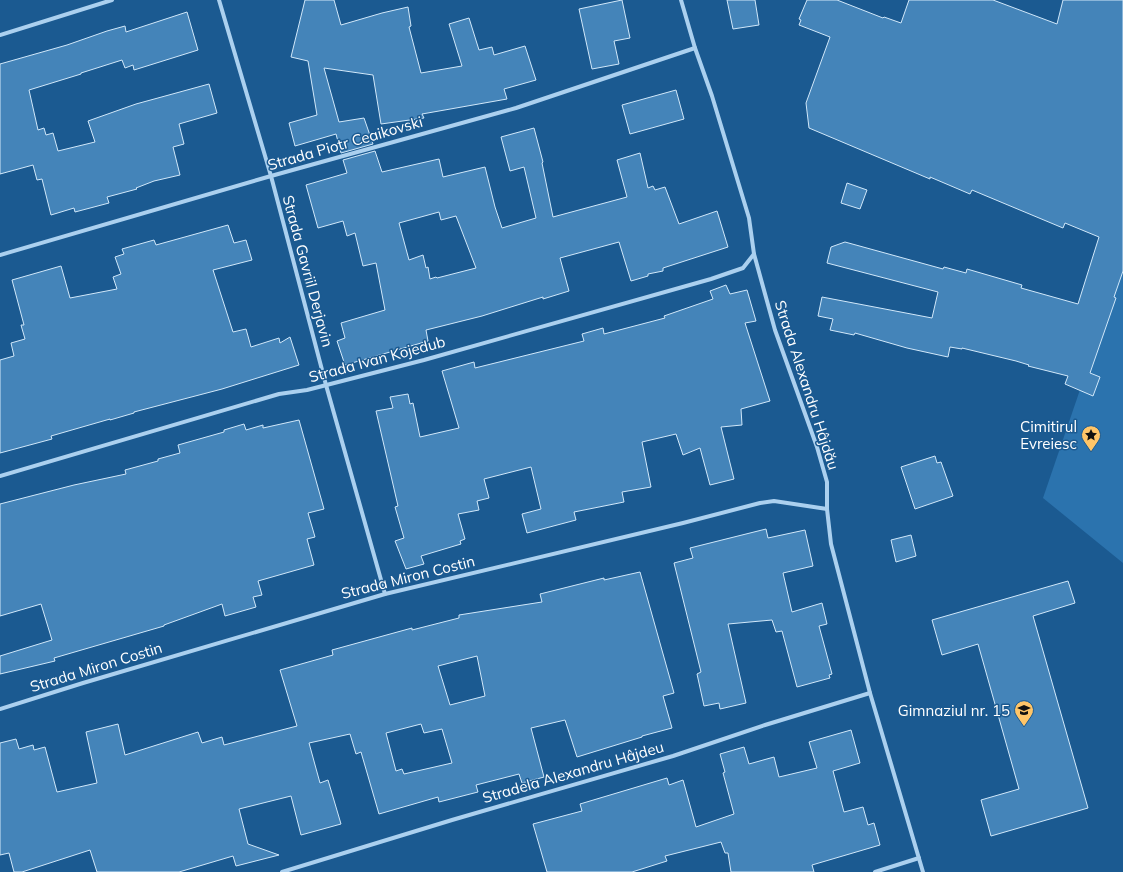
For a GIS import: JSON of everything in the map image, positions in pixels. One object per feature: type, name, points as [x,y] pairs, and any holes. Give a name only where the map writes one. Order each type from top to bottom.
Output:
[{"type":"street","points":[[0,35],[112,0]]},
{"type":"street","name":"Strada Gavriil Derjavin","points":[[219,0],[271,176],[326,385],[385,594]]},
{"type":"street","name":"Strada Alexandru Hâjdău","points":[[681,0],[749,218],[754,254],[776,330],[817,447],[827,482],[827,509],[831,544],[870,693],[923,872]]},
{"type":"street","name":"Strada Piotr Ceaikovski","points":[[0,255],[271,176],[516,108],[695,48]]},
{"type":"street","name":"Strada Ivan Kojedub","points":[[0,476],[280,394],[306,390],[424,360],[710,279],[743,268],[754,254]]},
{"type":"street","name":"Strada Miron Costin","points":[[0,709],[385,594],[683,523],[760,503],[774,501],[827,509]]},
{"type":"street","name":"Stradela Alexandru Hâjdeu","points":[[282,872],[452,820],[673,756],[765,725],[870,693]]},
{"type":"street","points":[[875,872],[919,858]]},
{"type":"shaded area","name":"Cimitirul Evreiesc","points":[[1123,264],[1123,563],[1043,498]]},
{"type":"building","points":[[305,0],[334,0],[341,25],[408,7],[411,26],[409,27],[421,73],[462,66],[449,24],[469,18],[479,50],[492,47],[494,55],[525,46],[536,80],[504,89],[507,99],[422,114],[424,118],[381,124],[373,75],[324,68],[339,122],[364,118],[373,144],[341,153],[336,134],[295,146],[289,123],[317,115],[308,61],[291,57]]},
{"type":"building","points":[[622,0],[630,38],[614,41],[619,64],[592,69],[579,9]]},
{"type":"building","points":[[727,0],[755,0],[759,25],[733,29]]},
{"type":"building","points":[[807,0],[837,0],[883,18],[884,17],[901,23],[909,0],[993,0],[1057,24],[1063,0],[1123,0],[1123,271],[1114,297],[1116,298],[1090,373],[1100,377],[1093,396],[1065,384],[1068,376],[1028,366],[1029,365],[1016,361],[962,348],[950,347],[948,357],[907,348],[855,333],[854,335],[830,330],[833,319],[818,316],[822,297],[932,318],[938,292],[827,263],[831,247],[845,242],[943,269],[944,267],[966,273],[967,269],[1022,285],[1021,288],[1078,304],[1099,237],[1065,223],[1063,228],[972,190],[970,194],[930,177],[930,179],[809,128],[806,103],[830,37],[799,25],[801,20],[799,19]]},
{"type":"building","points":[[187,12],[198,50],[134,70],[133,65],[125,68],[122,60],[29,90],[38,130],[44,128],[46,135],[53,133],[58,151],[95,142],[88,121],[136,104],[209,84],[217,113],[179,124],[184,144],[173,147],[180,175],[154,181],[136,188],[137,189],[107,197],[109,203],[75,212],[74,208],[51,215],[42,179],[37,180],[33,165],[0,174],[0,64],[67,45],[107,31],[125,26],[126,32]]},
{"type":"building","points":[[676,90],[684,119],[630,134],[622,105]]},
{"type":"building","points":[[534,128],[543,162],[553,217],[627,197],[617,160],[640,153],[648,188],[653,186],[655,190],[665,187],[679,224],[717,211],[728,247],[663,268],[663,271],[648,274],[648,276],[631,281],[619,242],[560,258],[569,291],[543,299],[543,297],[482,316],[426,330],[428,341],[345,365],[337,341],[345,338],[341,323],[385,310],[376,263],[363,266],[355,233],[347,236],[343,221],[318,228],[306,185],[347,173],[343,160],[375,151],[382,172],[439,159],[443,177],[485,167],[502,228],[536,218],[524,167],[510,171],[501,137]],"holes":[[[439,212],[441,220],[456,216],[476,268],[430,279],[428,267],[426,268],[423,255],[409,260],[399,223]]]},
{"type":"building","points":[[847,183],[867,190],[860,209],[841,203]]},
{"type":"building","points":[[228,225],[234,243],[246,240],[252,260],[213,270],[233,332],[246,329],[251,347],[279,338],[280,343],[290,337],[299,365],[222,389],[51,436],[52,439],[0,453],[0,360],[14,356],[11,343],[25,339],[21,325],[24,325],[12,280],[61,266],[70,298],[117,289],[113,277],[121,274],[115,257],[124,254],[122,249],[154,240],[156,245]]},
{"type":"building","points":[[726,285],[730,294],[747,290],[756,321],[745,323],[770,401],[741,409],[742,425],[721,427],[734,479],[710,485],[700,448],[683,455],[676,434],[642,442],[651,487],[622,492],[624,502],[574,512],[576,520],[527,533],[522,514],[541,509],[531,467],[484,479],[489,498],[477,501],[479,510],[458,514],[465,539],[460,541],[461,544],[421,556],[424,564],[406,569],[395,541],[404,538],[395,507],[398,506],[376,411],[393,408],[390,397],[408,394],[410,404],[413,403],[420,437],[459,428],[442,371],[474,362],[475,368],[584,341],[582,334],[603,328],[604,334],[665,318],[664,316],[713,299],[710,291]]},
{"type":"building","points":[[299,420],[324,509],[308,513],[315,537],[307,539],[314,565],[258,581],[262,595],[253,597],[256,607],[225,616],[222,604],[164,626],[54,658],[55,661],[0,674],[0,656],[52,640],[41,604],[0,616],[0,504],[74,485],[126,474],[125,470],[180,453],[178,445],[224,432],[224,430],[244,424],[246,430],[263,425],[263,428]]},
{"type":"building","points":[[935,456],[937,463],[941,462],[953,496],[915,509],[901,467]]},
{"type":"building","points":[[766,529],[768,538],[805,530],[813,566],[783,573],[792,612],[822,603],[827,624],[819,626],[832,674],[829,675],[830,678],[797,687],[782,631],[776,632],[772,620],[728,624],[746,703],[720,709],[719,703],[704,706],[697,674],[701,672],[674,563],[693,558],[690,548]]},
{"type":"building","points":[[911,535],[916,556],[896,562],[891,540]]},
{"type":"building","points":[[640,572],[674,693],[663,696],[672,728],[577,757],[565,720],[531,728],[544,777],[522,783],[519,774],[476,785],[478,792],[439,802],[438,797],[379,814],[361,752],[356,754],[350,734],[309,743],[320,783],[328,780],[341,824],[301,835],[291,796],[239,809],[248,844],[279,855],[236,866],[233,856],[179,872],[97,872],[90,850],[22,872],[14,872],[9,853],[0,855],[0,743],[16,739],[19,749],[33,745],[34,750],[45,747],[57,792],[97,783],[86,732],[118,724],[125,755],[198,732],[202,743],[222,737],[224,745],[297,726],[280,670],[333,655],[332,650],[412,628],[412,630],[459,618],[459,615],[542,602],[540,594],[604,578],[604,580]],"holes":[[[477,656],[485,696],[450,705],[438,666]],[[421,724],[424,733],[442,729],[452,763],[404,774],[402,769],[396,771],[386,733]]]},
{"type":"building","points":[[1068,581],[1075,603],[1033,616],[1088,808],[991,836],[981,800],[1019,789],[978,644],[942,655],[932,620]]},
{"type":"building","points":[[851,730],[860,763],[833,771],[844,812],[863,807],[868,825],[874,823],[880,845],[812,865],[814,872],[731,872],[728,853],[725,853],[721,842],[665,856],[667,861],[632,872],[547,872],[533,824],[582,811],[580,804],[667,778],[669,785],[683,780],[696,827],[734,814],[723,773],[725,772],[720,754],[744,747],[749,764],[774,757],[779,777],[817,768],[809,742]]},
{"type":"place","name":"Cimitirul Evreiesc","points":[[1091,452]]},
{"type":"place","name":"Gimnaziul nr. 15","points":[[1024,727]]}]
